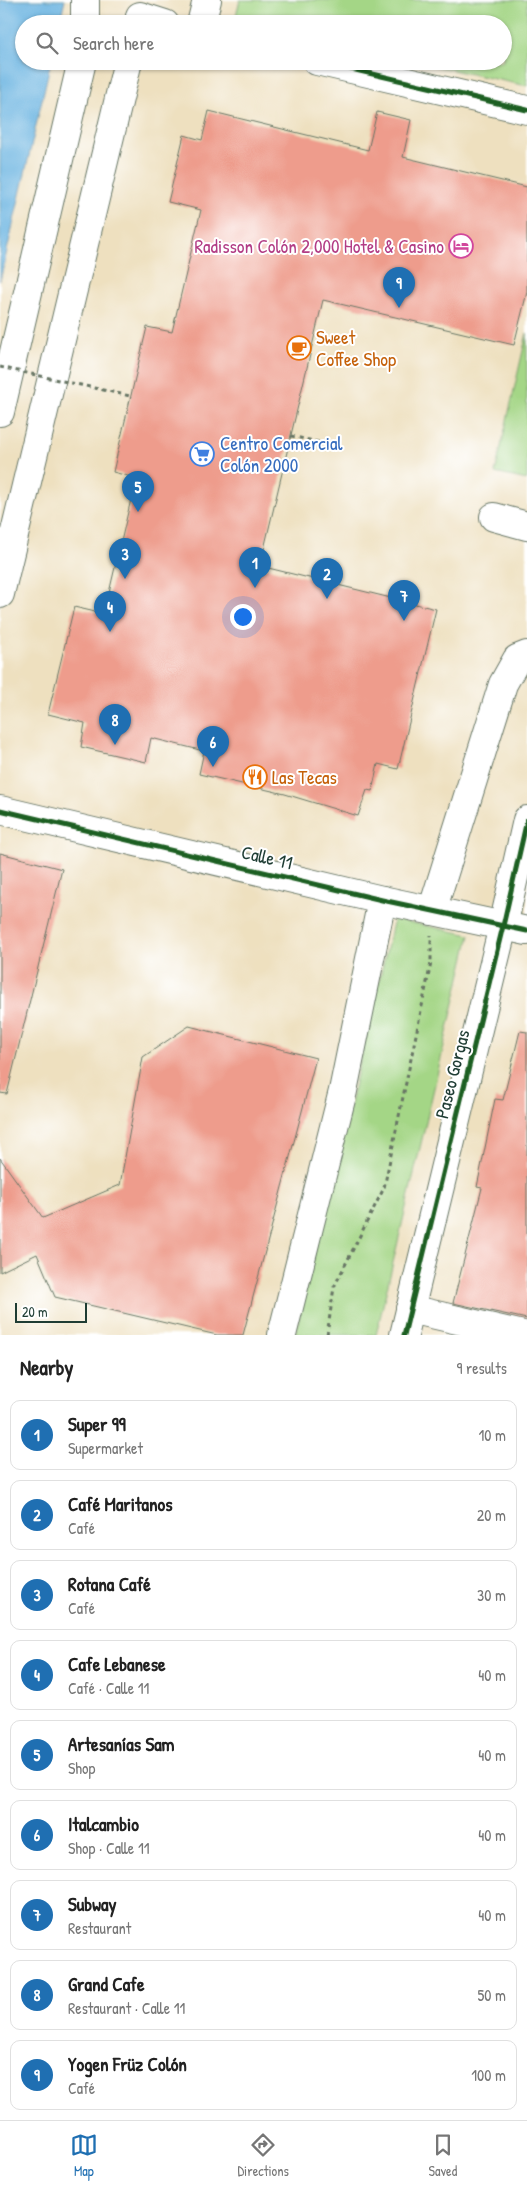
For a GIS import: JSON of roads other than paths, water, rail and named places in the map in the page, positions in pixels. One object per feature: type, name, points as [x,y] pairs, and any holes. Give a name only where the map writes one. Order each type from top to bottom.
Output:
[{"type":"street","points":[[85,0],[85,15]]},
{"type":"street","points":[[204,15],[208,0]]},
{"type":"street","points":[[0,412],[80,70]]},
{"type":"street","points":[[0,594],[126,70]]},
{"type":"street","points":[[356,70],[527,110]]},
{"type":"street","points":[[494,516],[527,526]]},
{"type":"street","points":[[432,910],[503,684],[517,660],[527,655]]},
{"type":"street","name":"Calle 11","points":[[0,810],[382,900],[515,928]]},
{"type":"street","name":"Paseo Gorgas","points":[[404,1335],[515,928],[527,820]]},
{"type":"street","points":[[282,1335],[343,1091],[382,900]]},
{"type":"street","points":[[410,1309],[523,1335]]},
{"type":"water","points":[[0,0],[65,0],[61,15],[15,15],[15,70],[49,70],[0,281]]},
{"type":"place","name":"Radisson Colón 2,000 Hotel & Casino","points":[[461,246]]},
{"type":"place","name":"Yogen Früz Colón","points":[[399,308]]},
{"type":"place","name":"Sweet Coffee Shop","points":[[299,348]]},
{"type":"place","name":"Centro Comercial Colón 2000","points":[[202,454]]},
{"type":"place","name":"Artesanías Sam","points":[[138,512]]},
{"type":"place","name":"Rotana Café","points":[[125,579]]},
{"type":"place","name":"Super 99","points":[[255,588]]},
{"type":"place","name":"Café Maritanos","points":[[327,599]]},
{"type":"place","name":"Subway","points":[[404,621]]},
{"type":"place","name":"Cafe Lebanese","points":[[110,632]]},
{"type":"place","name":"Grand Cafe","points":[[115,745]]},
{"type":"place","name":"Italcambio","points":[[213,767]]},
{"type":"place","name":"Las Tecas","points":[[255,777]]}]
